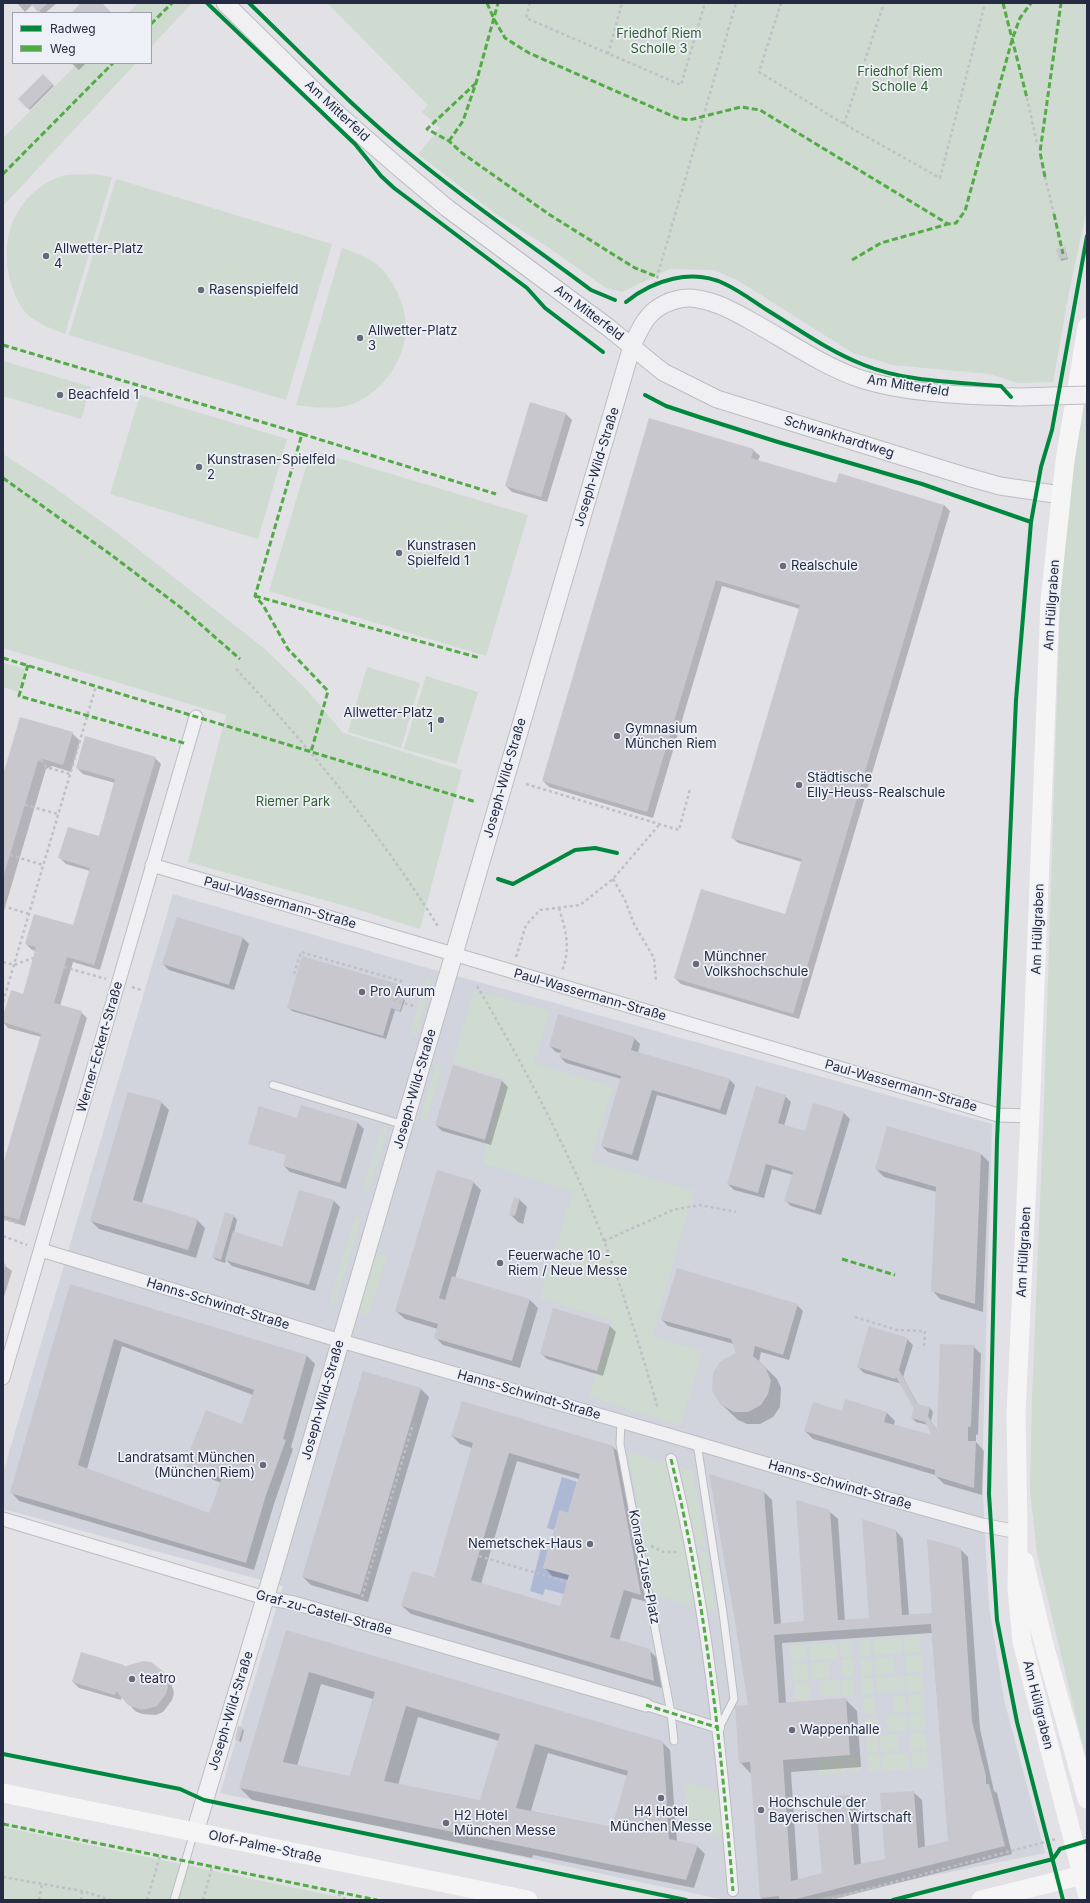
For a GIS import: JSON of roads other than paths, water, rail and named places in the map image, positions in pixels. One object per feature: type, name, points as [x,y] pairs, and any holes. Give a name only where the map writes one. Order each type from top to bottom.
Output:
[{"type":"main road","name":"Am Hüllgraben","points":[[1087,327],[1061,495],[1050,601],[1030,1116],[1016,1414],[1018,1532],[1017,1589],[1022,1642],[1071,1836],[1084,1874],[1087,1893]]},
{"type":"main road","name":"Am Hüllgraben","points":[[1018,1532],[1043,1641],[1087,1799]]},
{"type":"main road","name":"Olof-Palme-Straße","points":[[3,1793],[528,1900]]},
{"type":"main road","points":[[981,1900],[1084,1874]]},
{"type":"street","name":"Am Mitterfeld","points":[[225,3],[341,117],[447,208],[632,346],[645,320],[654,311],[675,300],[697,298],[722,306],[740,314],[836,369],[859,379],[879,384],[938,392],[1020,397],[1087,395]]},
{"type":"street","name":"Schwankhardtweg","points":[[632,346],[663,372],[717,399],[1000,486],[1061,495]]},
{"type":"street","name":"Joseph-Wild-Straße","points":[[194,1832],[341,1341],[632,346]]},
{"type":"street","name":"Werner-Eckert-Straße","points":[[3,1378],[196,717]]},
{"type":"street","name":"Paul-Wassermann-Straße","points":[[152,865],[998,1115],[1030,1116]]},
{"type":"street","name":"Hanns-Schwindt-Straße","points":[[41,1250],[341,1341],[697,1443],[878,1497],[982,1525],[1018,1532]]},
{"type":"street","points":[[671,1459],[692,1549],[702,1609],[718,1728],[733,1891]]},
{"type":"street","name":"Graf-zu-Castell-Straße","points":[[3,1519],[265,1598],[294,1603],[646,1705]]},
{"type":"street","points":[[646,1705],[718,1728]]},
{"type":"lane","points":[[273,1084],[404,1124]]},
{"type":"lane","name":"Konrad-Zuse-Platz","points":[[621,1421],[620,1444],[672,1713],[674,1741]]},
{"type":"lane","points":[[697,1443],[723,1613],[734,1699],[718,1728]]},
{"type":"lane","points":[[174,1900],[194,1832]]},
{"type":"water","points":[[562,1477],[577,1482],[568,1513],[560,1510],[554,1530],[547,1528]]},
{"type":"water","points":[[541,1548],[548,1550],[543,1568],[569,1575],[564,1594],[545,1589],[543,1595],[530,1591]]},
{"type":"place","name":"Allwetter-Platz 4","points":[[46,256]]},
{"type":"place","name":"Rasenspielfeld","points":[[201,290]]},
{"type":"place","name":"Allwetter-Platz 3","points":[[360,338]]},
{"type":"place","name":"Beachfeld 1","points":[[60,395]]},
{"type":"place","name":"Kunstrasen-Spielfeld 2","points":[[199,467]]},
{"type":"place","name":"Kunstrasen Spielfeld 1","points":[[399,553]]},
{"type":"place","name":"Realschule","points":[[783,566]]},
{"type":"place","name":"Allwetter-Platz 1","points":[[441,720]]},
{"type":"place","name":"Gymnasium München Riem","points":[[617,736]]},
{"type":"place","name":"Städtische Elly-Heuss-Realschule","points":[[799,785]]},
{"type":"place","name":"Münchner Volkshochschule","points":[[696,964]]},
{"type":"place","name":"Pro Aurum","points":[[362,992]]},
{"type":"place","name":"Feuerwache 10 - Riem / Neue Messe","points":[[500,1263]]},
{"type":"place","name":"Landratsamt München (München Riem)","points":[[263,1465]]},
{"type":"place","name":"Nemetschek-Haus","points":[[590,1544]]},
{"type":"place","name":"teatro","points":[[132,1679]]},
{"type":"place","name":"Wappenhalle","points":[[792,1730]]},
{"type":"place","name":"H4 Hotel München Messe","points":[[661,1798]]},
{"type":"place","name":"Hochschule der Bayerischen Wirtschaft","points":[[761,1810]]},
{"type":"place","name":"H2 Hotel München Messe","points":[[446,1823]]},
{"type":"park label","name":"Friedhof Riem Scholle 3","points":[[659,42]]},
{"type":"park label","name":"Friedhof Riem Scholle 4","points":[[900,80]]},
{"type":"park label","name":"Riemer Park","points":[[293,802]]}]
